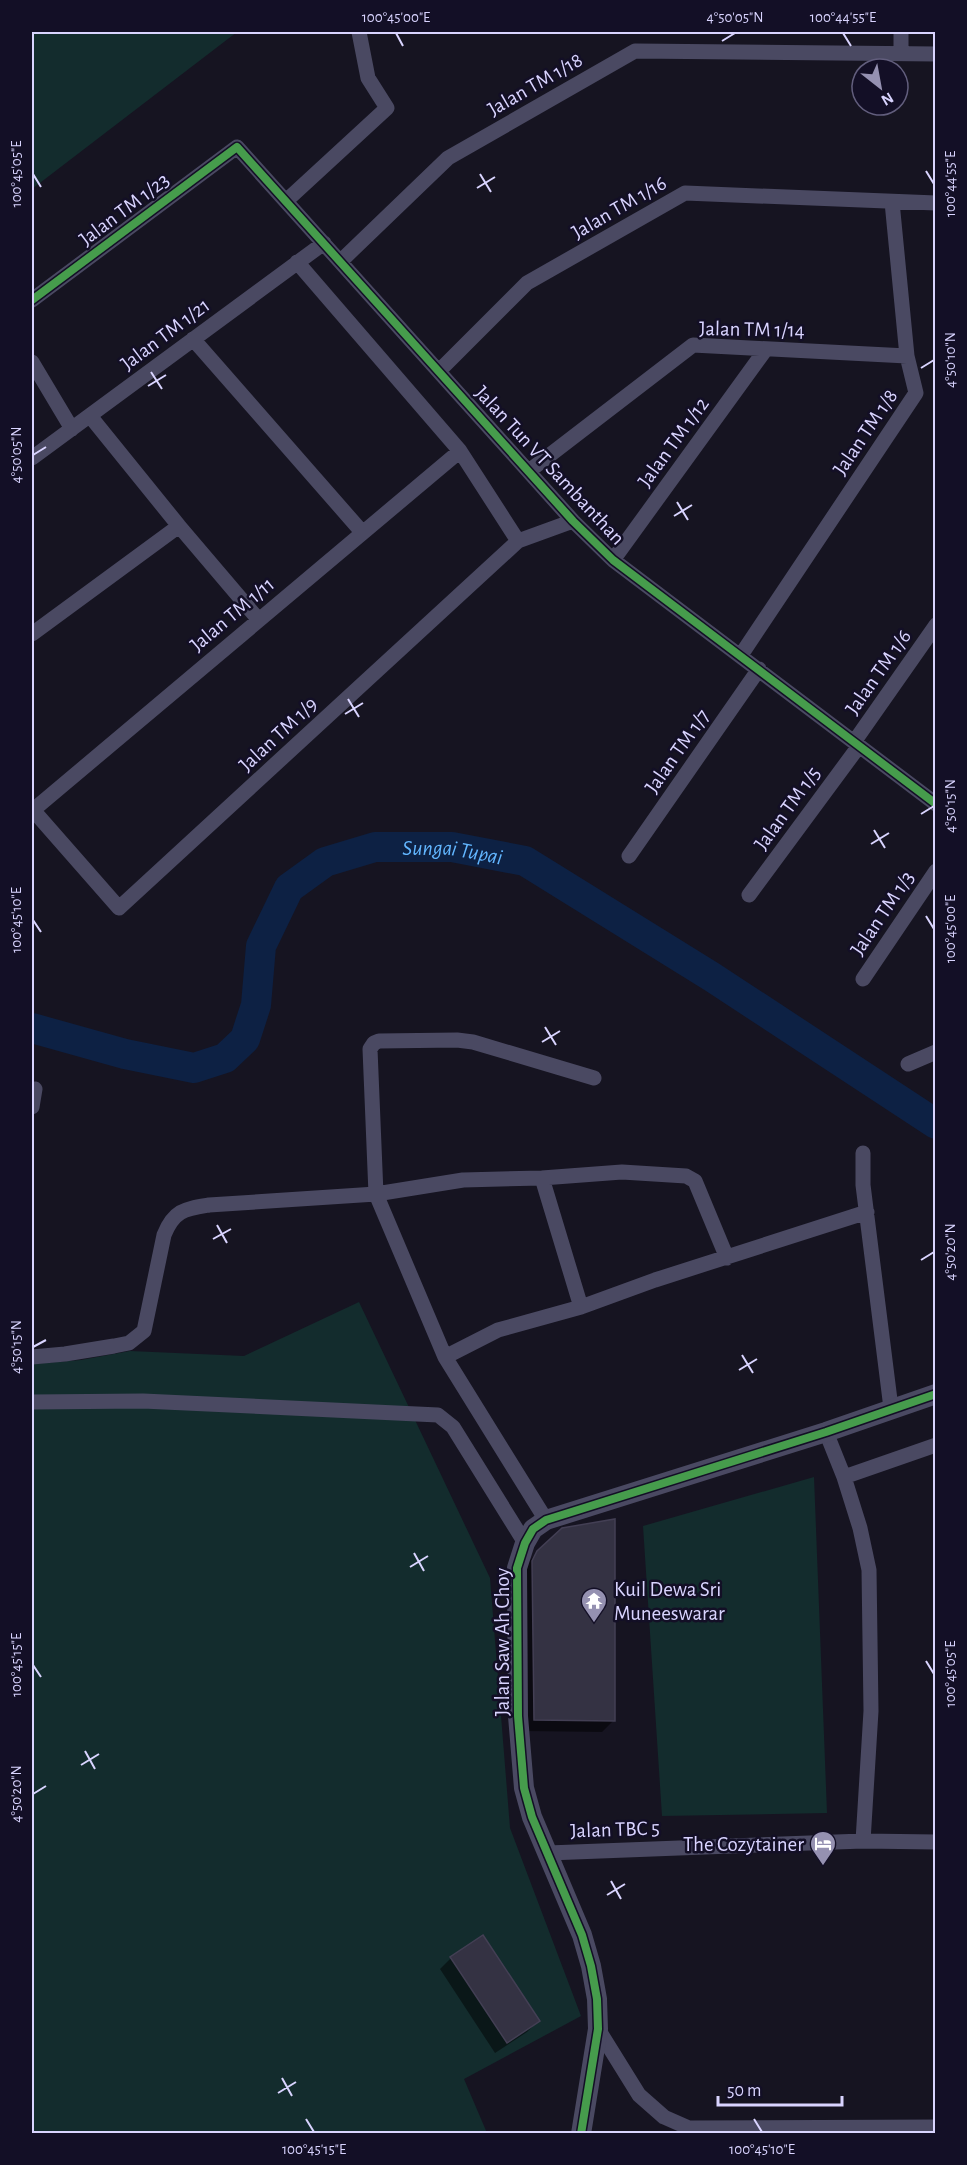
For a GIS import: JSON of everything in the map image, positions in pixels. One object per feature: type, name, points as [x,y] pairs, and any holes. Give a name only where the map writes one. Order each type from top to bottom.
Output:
[{"type":"street","points":[[286,201],[387,108],[368,78],[359,32]]},
{"type":"street","points":[[901,32],[901,54]]},
{"type":"street","name":"Jalan TM 1/18","points":[[341,261],[448,158],[635,51],[936,54]]},
{"type":"street","name":"Jalan Tun VT Sambanthan","points":[[237,147],[573,521],[613,560],[936,804]]},
{"type":"street","name":"Jalan TM 1/23","points":[[32,300],[237,147]]},
{"type":"street","name":"Jalan TM 1/16","points":[[439,371],[527,283],[685,193],[936,203]]},
{"type":"street","name":"Jalan TM 1/8","points":[[741,655],[916,393],[907,356],[892,202]]},
{"type":"street","name":"Jalan TM 1/21","points":[[32,458],[324,243]]},
{"type":"street","points":[[297,262],[460,451],[518,541]]},
{"type":"street","points":[[193,339],[362,532]]},
{"type":"street","name":"Jalan TM 1/14","points":[[529,471],[693,345],[907,356]]},
{"type":"street","name":"Jalan TM 1/12","points":[[613,560],[766,349]]},
{"type":"street","points":[[32,362],[72,429]]},
{"type":"street","points":[[90,416],[178,526],[258,619]]},
{"type":"street","name":"Jalan TM 1/11","points":[[32,811],[460,451]]},
{"type":"street","name":"Jalan TM 1/9","points":[[32,811],[119,908],[518,541],[573,521]]},
{"type":"street","points":[[32,634],[178,526]]},
{"type":"street","name":"Jalan TM 1/6","points":[[857,744],[936,625]]},
{"type":"street","name":"Jalan TM 1/7","points":[[629,856],[759,669]]},
{"type":"street","name":"Jalan TM 1/5","points":[[749,895],[857,744]]},
{"type":"street","name":"Jalan TM 1/3","points":[[863,979],[936,871]]},
{"type":"street","points":[[546,1520],[445,1357],[376,1194],[370,1049],[374,1043],[379,1041],[473,1042],[594,1078]]},
{"type":"street","points":[[908,1064],[936,1052]]},
{"type":"street","points":[[32,1107],[35,1089]]},
{"type":"street","points":[[863,1153],[864,1185],[891,1408]]},
{"type":"street","points":[[32,1357],[122,1345],[129,1343],[144,1331],[164,1235],[169,1224],[184,1209],[209,1205],[376,1194],[463,1180],[542,1178],[622,1172],[691,1178],[695,1181],[728,1258]]},
{"type":"street","points":[[542,1178],[580,1307]]},
{"type":"street","points":[[445,1357],[498,1330],[580,1307],[655,1280],[867,1212]]},
{"type":"street","name":"Jalan Saw Ah Choy","points":[[581,2133],[598,2029],[597,1999],[582,1935],[532,1817],[524,1788],[518,1716],[517,1568],[525,1543],[533,1529],[546,1520],[826,1432],[936,1394]]},
{"type":"street","points":[[32,1402],[143,1401],[438,1415],[453,1427],[525,1543]]},
{"type":"street","points":[[826,1432],[844,1477],[860,1528],[869,1570],[871,1711],[863,1841]]},
{"type":"street","points":[[844,1477],[936,1445]]},
{"type":"street","name":"Jalan TBC 5","points":[[548,1852],[863,1841],[936,1842]]},
{"type":"street","points":[[598,2029],[639,2095],[664,2117],[689,2128],[795,2130],[936,2127]]},
{"type":"green space","points":[[32,32],[237,32],[32,189]]},
{"type":"green space","points":[[359,1302],[490,1578],[510,1828],[581,2016],[464,2079],[487,2133],[32,2134],[32,1364],[81,1360],[130,1351],[244,1356]]},
{"type":"green space","points":[[814,1477],[827,1813],[662,1816],[643,1526]]},
{"type":"building","points":[[615,1519],[615,1721],[534,1720],[532,1561],[537,1551],[562,1528]]},
{"type":"building","points":[[483,1935],[540,2021],[507,2043],[450,1957]]},
{"type":"waterway","name":"Sungai Tupai","points":[[32,1028],[125,1054],[194,1068],[225,1058],[245,1039],[256,1005],[261,946],[289,888],[325,862],[375,847],[452,847],[525,861],[712,977],[936,1124]]},
{"type":"cycle path","points":[[32,300],[237,147],[573,521],[613,560],[936,804]]},
{"type":"cycle path","points":[[581,2134],[598,2029],[597,1999],[582,1935],[532,1817],[524,1788],[518,1716],[517,1568],[525,1543],[533,1529],[546,1520],[826,1432],[936,1394]]},
{"type":"place","name":"Kuil Dewa Sri Muneeswarar","points":[[594,1624]]},
{"type":"place","name":"The Cozytainer","points":[[823,1867]]}]
